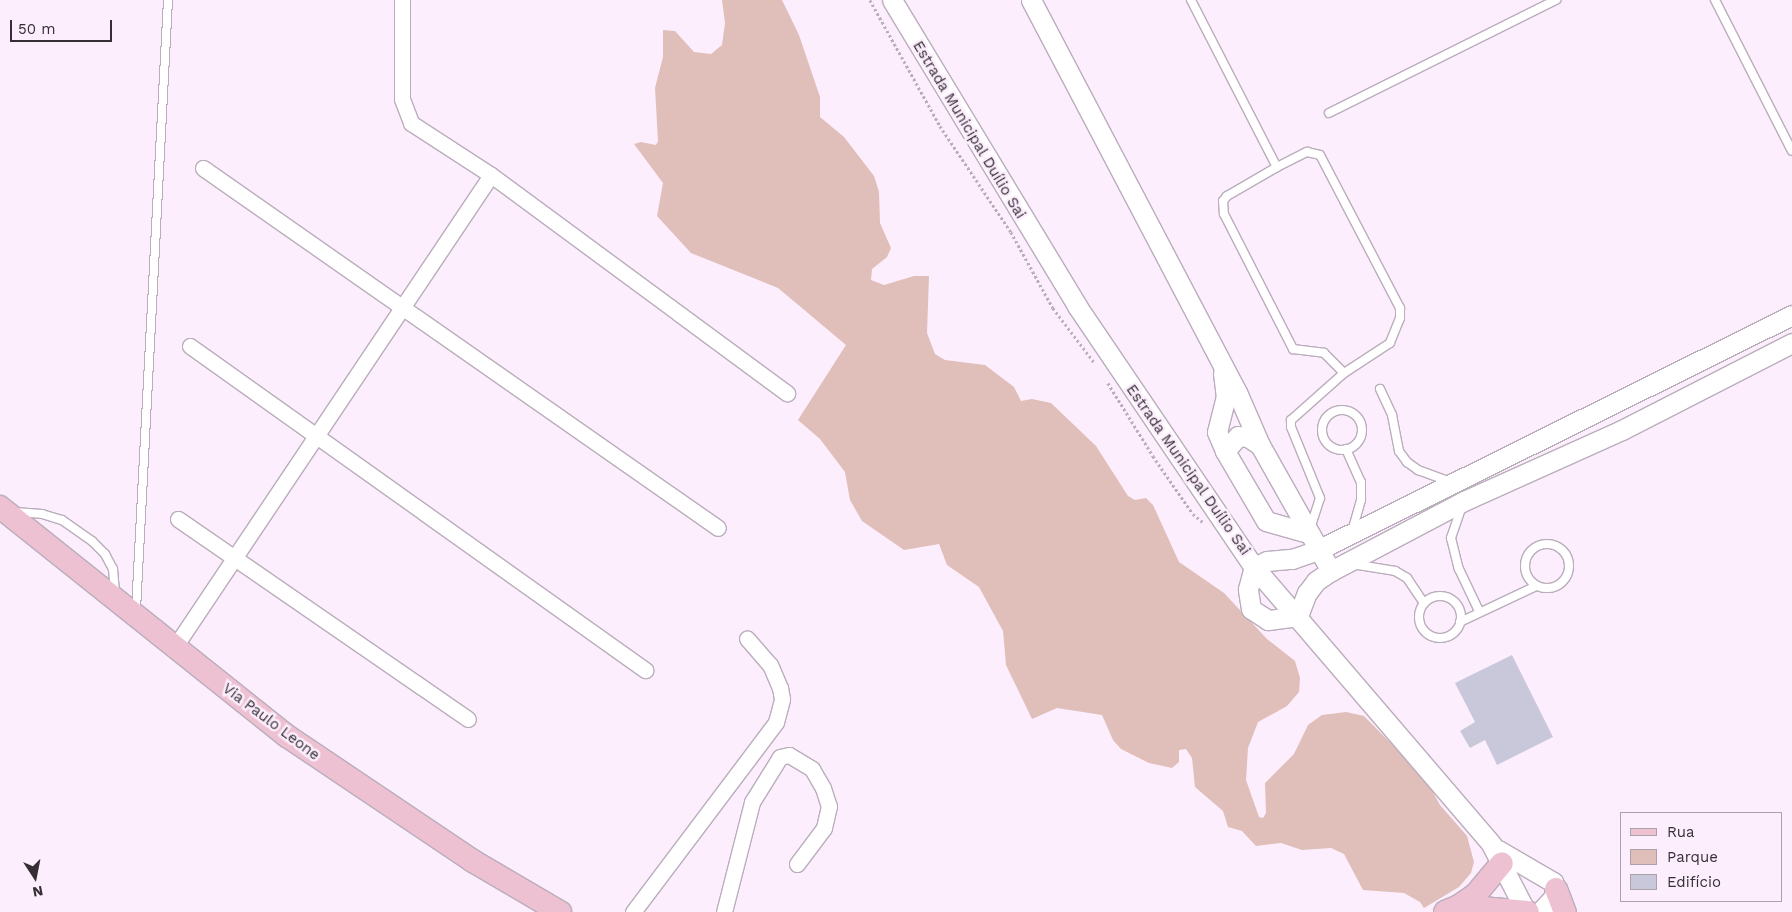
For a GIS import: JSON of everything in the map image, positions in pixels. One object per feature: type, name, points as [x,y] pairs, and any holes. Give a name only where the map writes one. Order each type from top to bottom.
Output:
[{"type":"main road","name":"Via Paulo Leone","points":[[3,509],[136,614],[174,648],[352,782],[560,912]]},
{"type":"main road","points":[[1452,909],[1476,894],[1497,854]]},
{"type":"main road","points":[[1556,889],[1565,912]]},
{"type":"main road","points":[[1452,909],[1531,911]]},
{"type":"street","points":[[402,0],[402,99],[411,123],[491,175],[787,393]]},
{"type":"street","name":"Estrada Municipal Duílio Sai","points":[[892,0],[1077,306],[1254,567],[1298,616],[1497,854],[1531,911]]},
{"type":"street","points":[[1031,0],[1222,368],[1237,392],[1260,445],[1318,550],[1339,567]]},
{"type":"street","points":[[203,168],[718,528]]},
{"type":"street","points":[[174,648],[491,175]]},
{"type":"street","points":[[1792,315],[1700,362],[1451,482],[1318,550],[1292,559],[1267,561],[1254,567],[1248,589],[1252,609],[1268,620],[1298,616],[1316,581],[1339,567],[1464,501],[1622,430],[1792,344]]},
{"type":"street","points":[[1754,335],[1751,348],[1755,362]]},
{"type":"street","points":[[190,346],[645,670]]},
{"type":"street","points":[[1700,362],[1705,373],[1700,390]]},
{"type":"street","points":[[1222,368],[1226,396],[1217,432],[1225,452],[1266,521],[1308,532]]},
{"type":"street","points":[[1225,452],[1238,436],[1248,437],[1260,445]]},
{"type":"street","points":[[1451,482],[1460,489],[1464,501]]},
{"type":"street","points":[[1284,527],[1292,501]]},
{"type":"street","points":[[178,519],[468,719]]},
{"type":"street","points":[[633,912],[776,722],[782,704],[780,688],[770,666],[747,639]]},
{"type":"street","points":[[724,912],[752,802],[780,757],[789,755],[812,769],[823,788],[829,806],[824,828],[797,864]]},
{"type":"street","points":[[1497,854],[1548,878],[1556,889],[1551,903],[1531,911]]},
{"type":"street","points":[[1517,890],[1528,877],[1537,874]]},
{"type":"lane","points":[[136,614],[168,0]]},
{"type":"lane","points":[[1191,0],[1277,167]]},
{"type":"lane","points":[[1328,113],[1556,0]]},
{"type":"lane","points":[[1715,0],[1792,151]]},
{"type":"lane","points":[[1308,532],[1320,498],[1291,427],[1292,420],[1344,373],[1390,343],[1400,318],[1400,308],[1320,155],[1307,152],[1227,196],[1223,200],[1224,214],[1293,349],[1324,353],[1344,373]]},
{"type":"lane","points":[[1380,389],[1392,415],[1400,451],[1407,462],[1418,470],[1451,482]]},
{"type":"lane","points":[[1339,410],[1353,413],[1362,425],[1359,441],[1346,449],[1333,448],[1322,430],[1327,417],[1339,410]]},
{"type":"lane","points":[[1346,449],[1361,482],[1361,500],[1351,532]]},
{"type":"lane","points":[[1464,501],[1451,538],[1459,569],[1479,611]]},
{"type":"lane","points":[[3,509],[42,514],[62,520],[92,541],[105,554],[113,569],[114,597]]},
{"type":"lane","points":[[1460,622],[1458,608],[1446,597],[1438,596],[1424,603],[1419,619],[1426,634],[1442,638],[1456,630],[1460,622],[1479,611],[1536,586],[1556,587],[1566,581],[1570,568],[1567,556],[1558,546],[1546,543],[1533,548],[1525,558],[1524,569],[1536,586]]},
{"type":"lane","points":[[1339,567],[1395,571],[1406,578],[1424,603]]},
{"type":"green space","points":[[722,0],[782,0],[799,35],[820,97],[820,117],[844,137],[874,176],[879,192],[880,223],[891,248],[887,257],[872,269],[871,280],[884,285],[914,276],[929,276],[927,333],[935,354],[945,360],[985,365],[1014,387],[1021,401],[1032,399],[1051,403],[1096,446],[1128,496],[1135,500],[1146,498],[1153,505],[1179,562],[1224,593],[1267,639],[1295,661],[1300,678],[1299,692],[1287,706],[1258,722],[1248,748],[1246,780],[1259,817],[1263,818],[1266,813],[1265,783],[1294,754],[1308,725],[1322,715],[1346,712],[1364,716],[1425,778],[1440,805],[1467,836],[1474,862],[1471,873],[1459,887],[1424,908],[1420,902],[1404,893],[1363,890],[1344,854],[1331,848],[1302,850],[1281,843],[1256,846],[1242,831],[1228,827],[1223,811],[1195,787],[1192,758],[1186,749],[1179,750],[1179,762],[1172,768],[1149,763],[1121,749],[1113,740],[1102,715],[1057,708],[1032,719],[1006,665],[1003,631],[979,587],[947,565],[939,544],[904,550],[862,521],[850,500],[845,472],[820,439],[798,420],[846,345],[778,288],[691,253],[657,216],[663,183],[634,144],[641,142],[656,145],[658,141],[655,88],[663,57],[663,30],[675,31],[694,52],[711,54],[722,45],[725,23]]},
{"type":"building","points":[[1512,655],[1553,737],[1497,765],[1485,740],[1470,748],[1460,731],[1475,722],[1455,683]]}]
